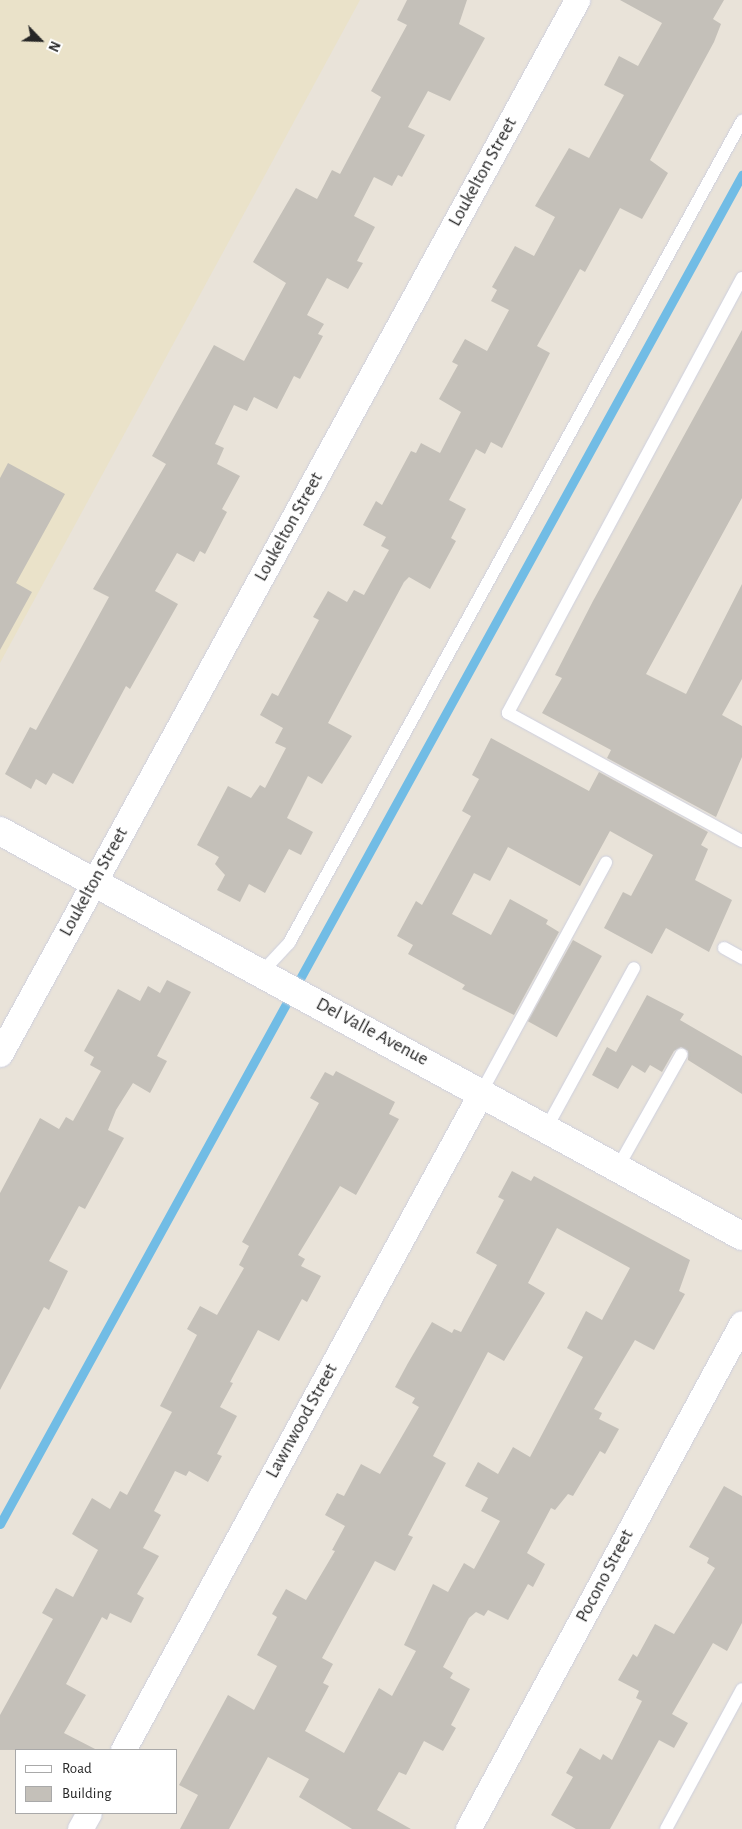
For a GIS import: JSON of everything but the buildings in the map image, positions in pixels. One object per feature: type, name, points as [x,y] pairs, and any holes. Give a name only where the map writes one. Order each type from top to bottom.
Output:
[{"type":"street","name":"Loukelton Street","points":[[0,1054],[577,0]]},
{"type":"street","name":"Del Valle Avenue","points":[[0,831],[482,1091],[742,1236]]},
{"type":"street","name":"Lawnwood Street","points":[[124,1749],[482,1091]]},
{"type":"street","name":"Pocono Street","points":[[468,1829],[742,1323]]},
{"type":"street","points":[[80,1829],[88,1814]]},
{"type":"lane","points":[[268,975],[290,943],[742,121]]},
{"type":"lane","points":[[742,278],[508,713],[742,841]]},
{"type":"lane","points":[[482,1091],[606,863]]},
{"type":"lane","points":[[724,948],[742,958]]},
{"type":"lane","points":[[547,1128],[634,968]]},
{"type":"lane","points":[[618,1167],[681,1055]]},
{"type":"lane","points":[[666,1829],[742,1689]]},
{"type":"shaded area","points":[[0,0],[360,0],[0,663]]},
{"type":"waterway","points":[[0,1524],[742,175]]}]
